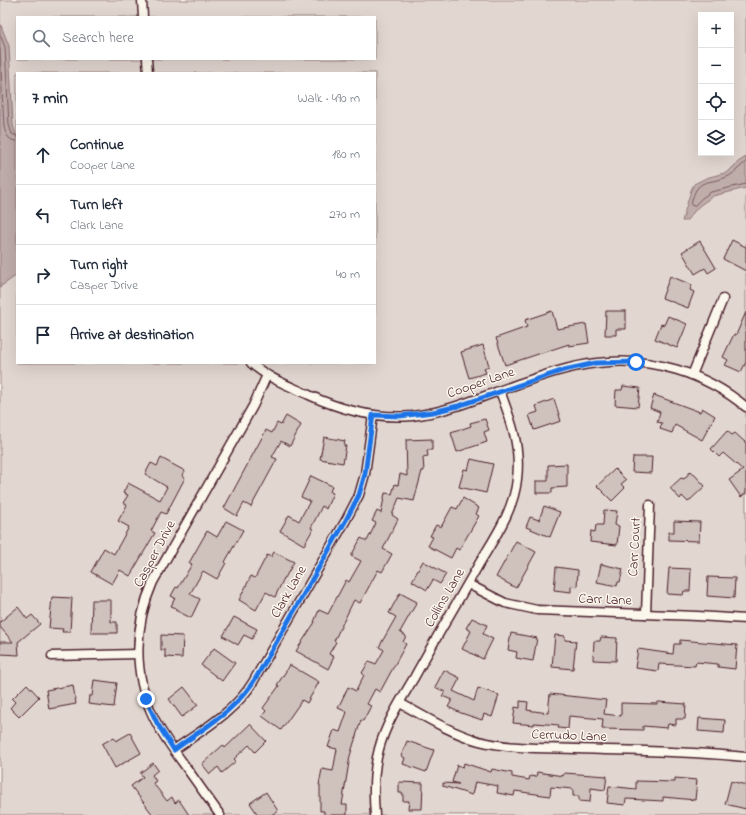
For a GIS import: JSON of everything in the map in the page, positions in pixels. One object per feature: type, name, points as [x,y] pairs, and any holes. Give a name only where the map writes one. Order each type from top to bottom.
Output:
[{"type":"street","points":[[142,0],[143,16]]},
{"type":"street","points":[[146,60],[148,72]]},
{"type":"street","points":[[692,375],[723,299]]},
{"type":"street","name":"Cooper Lane","points":[[253,364],[267,375],[328,403],[373,415],[400,416],[426,414],[458,406],[585,364],[609,362],[650,363],[678,370],[720,388],[746,407]]},
{"type":"street","name":"Casper Drive","points":[[220,815],[174,750],[157,723],[146,699],[140,674],[138,654],[141,617],[153,582],[257,399],[267,375]]},
{"type":"street","name":"Collins Lane","points":[[375,815],[373,784],[377,754],[387,726],[501,526],[509,510],[516,487],[518,468],[516,441],[512,423],[500,391]]},
{"type":"street","name":"Clark Lane","points":[[174,750],[232,707],[245,694],[257,676],[359,495],[367,464],[373,415]]},
{"type":"street","name":"Carr Court","points":[[646,614],[650,505]]},
{"type":"street","name":"Carr Lane","points":[[468,584],[500,601],[524,608],[746,619]]},
{"type":"street","points":[[52,656],[138,654]]},
{"type":"street","name":"Cerrudo Lane","points":[[400,703],[455,732],[481,741],[504,746],[710,754],[746,757]]},
{"type":"shaded area","points":[[0,0],[746,0],[746,815],[0,815]]},
{"type":"water","points":[[0,23],[9,46],[13,125],[16,136],[16,276],[0,287]]},
{"type":"water","points":[[746,157],[746,188],[713,196],[699,206],[686,221],[682,221],[694,184],[706,178],[728,172],[738,162]]},
{"type":"building","points":[[732,240],[746,247],[746,271],[723,259]]},
{"type":"building","points":[[700,241],[716,268],[708,273],[705,268],[695,274],[682,252]]},
{"type":"building","points":[[670,276],[692,285],[690,290],[694,292],[688,308],[662,298]]},
{"type":"building","points":[[552,311],[557,329],[586,324],[589,343],[569,346],[569,344],[505,365],[496,338],[527,327],[525,320]]},
{"type":"building","points":[[606,311],[626,311],[626,329],[616,329],[616,335],[605,335]]},
{"type":"building","points":[[746,312],[746,362],[741,372],[725,365],[728,360],[723,357],[734,334],[736,335]]},
{"type":"building","points":[[668,316],[687,324],[677,348],[655,339],[661,324],[664,325]]},
{"type":"building","points":[[483,345],[489,366],[484,368],[486,373],[469,378],[461,352]]},
{"type":"building","points":[[623,386],[640,388],[638,407],[615,405],[616,390],[622,390]]},
{"type":"building","points":[[654,395],[700,412],[702,408],[715,416],[702,440],[675,425],[672,433],[660,429],[662,423],[657,422],[660,412],[650,408]]},
{"type":"building","points":[[554,399],[561,421],[534,430],[529,415],[538,412],[536,406]]},
{"type":"building","points":[[286,416],[301,425],[290,446],[281,441],[272,457],[277,459],[251,507],[244,503],[237,516],[224,508],[266,430],[272,433],[277,423],[281,425]]},
{"type":"building","points":[[485,419],[489,430],[484,432],[487,442],[457,452],[451,433],[471,426],[470,423]]},
{"type":"building","points":[[727,431],[732,435],[735,433],[746,443],[746,493],[741,497],[729,480],[743,470],[723,453],[719,457],[711,449]]},
{"type":"building","points":[[324,437],[345,441],[344,446],[346,446],[343,463],[320,459]]},
{"type":"building","points":[[432,439],[432,450],[427,450],[428,456],[423,457],[424,471],[422,471],[414,501],[399,498],[392,515],[398,519],[383,549],[392,554],[382,572],[378,570],[360,603],[354,600],[334,641],[336,642],[329,654],[334,657],[328,669],[296,651],[315,622],[319,610],[328,614],[346,580],[349,582],[361,561],[351,556],[361,538],[367,541],[376,523],[372,521],[377,511],[381,513],[385,493],[392,494],[395,484],[398,485],[400,474],[407,476],[406,440]]},
{"type":"building","points":[[633,457],[652,457],[651,473],[632,472]]},
{"type":"building","points":[[161,458],[185,471],[182,476],[185,478],[166,514],[161,512],[151,531],[155,533],[130,576],[120,570],[112,584],[91,572],[104,548],[114,554],[129,527],[118,521],[127,505],[123,503],[128,495],[123,493],[128,483],[160,500],[167,487],[145,474],[151,463],[157,466]]},
{"type":"building","points":[[471,459],[493,464],[486,493],[459,487],[464,469],[468,470]]},
{"type":"building","points":[[567,464],[567,487],[552,488],[552,493],[536,493],[536,481],[548,481],[548,465]]},
{"type":"building","points":[[615,469],[626,480],[621,484],[625,488],[612,501],[597,486]]},
{"type":"building","points":[[691,471],[705,486],[688,502],[682,496],[680,499],[670,488],[681,478],[684,479]]},
{"type":"building","points":[[311,476],[332,486],[330,492],[333,493],[326,509],[322,506],[311,528],[313,529],[304,545],[280,531],[289,515],[299,521],[310,501],[301,497]]},
{"type":"building","points":[[463,498],[479,508],[476,514],[479,516],[459,550],[456,548],[451,558],[428,546],[433,537],[430,536],[436,525],[441,527],[452,507],[457,509]]},
{"type":"building","points":[[544,506],[560,512],[550,537],[526,527],[530,517],[539,520]]},
{"type":"building","points":[[604,510],[617,511],[615,525],[619,526],[617,545],[590,542],[591,531],[595,532],[596,525],[603,525]]},
{"type":"building","points":[[226,521],[243,530],[217,579],[203,571],[190,594],[200,599],[191,618],[175,610],[176,608],[171,606],[175,598],[171,596],[176,587],[178,588],[192,564],[189,563],[207,531],[217,537]]},
{"type":"building","points":[[674,521],[700,522],[699,541],[669,540],[669,532],[674,532]]},
{"type":"building","points":[[516,541],[536,552],[516,588],[496,577]]},
{"type":"building","points":[[274,552],[294,562],[275,597],[266,592],[256,610],[239,600],[251,576],[255,578],[267,555],[271,557]]},
{"type":"building","points":[[423,561],[446,574],[440,584],[433,580],[427,590],[412,581]]},
{"type":"building","points":[[601,564],[623,569],[620,582],[618,582],[617,586],[597,582]]},
{"type":"building","points":[[556,567],[578,570],[577,587],[571,586],[571,592],[554,590]]},
{"type":"building","points":[[669,568],[691,569],[690,591],[684,591],[683,595],[667,594]]},
{"type":"building","points":[[708,577],[735,578],[734,598],[707,596]]},
{"type":"building","points":[[400,593],[417,602],[400,632],[406,636],[403,642],[406,644],[380,692],[375,689],[367,704],[371,706],[363,721],[361,720],[350,756],[342,805],[347,805],[347,815],[324,815],[324,811],[320,811],[319,785],[322,769],[333,771],[337,749],[328,747],[334,730],[340,732],[347,712],[338,708],[348,687],[356,691],[364,675],[362,673],[369,661],[376,664],[384,650],[379,647],[396,617],[389,613]]},
{"type":"building","points":[[52,597],[72,598],[70,632],[62,632],[63,629],[49,628]]},
{"type":"building","points":[[92,600],[111,600],[111,622],[117,622],[117,633],[91,633]]},
{"type":"building","points":[[18,607],[27,619],[32,615],[40,624],[18,642],[19,655],[0,654],[0,642],[13,642],[0,627],[0,622]]},
{"type":"building","points":[[234,617],[257,629],[252,639],[244,635],[238,645],[223,636]]},
{"type":"building","points":[[472,618],[487,625],[483,634],[493,639],[483,659],[462,649],[471,631],[466,628]]},
{"type":"building","points":[[511,633],[537,638],[533,661],[516,658],[517,652],[508,650]]},
{"type":"building","points":[[161,635],[183,636],[182,658],[165,657],[165,650],[161,650]]},
{"type":"building","points":[[555,635],[565,636],[565,640],[576,641],[573,669],[552,667]]},
{"type":"building","points":[[601,637],[617,638],[616,661],[593,660],[594,641],[600,641]]},
{"type":"building","points":[[680,640],[737,645],[735,669],[718,667],[718,664],[696,662],[695,666],[659,664],[658,671],[635,668],[638,649],[673,654],[674,644],[680,644]]},
{"type":"building","points":[[214,648],[235,663],[222,681],[201,665]]},
{"type":"building","points":[[290,665],[319,682],[307,703],[302,700],[281,730],[262,716],[266,711],[263,708],[279,686],[277,685]]},
{"type":"building","points":[[444,670],[460,678],[453,691],[474,701],[478,688],[499,695],[492,717],[484,714],[482,720],[448,707],[452,700],[442,696],[445,692],[435,687]]},
{"type":"building","points":[[94,680],[117,683],[114,707],[88,704],[89,696],[92,696]]},
{"type":"building","points":[[27,684],[39,697],[19,717],[10,708],[15,702],[12,699]]},
{"type":"building","points":[[73,685],[76,704],[49,709],[46,690]]},
{"type":"building","points":[[184,687],[198,705],[182,717],[169,699]]},
{"type":"building","points":[[550,694],[606,700],[604,714],[621,716],[621,703],[657,704],[658,702],[686,704],[685,719],[676,719],[676,725],[668,724],[667,728],[643,726],[643,730],[602,729],[603,719],[569,716],[568,729],[558,728],[559,725],[513,723],[515,707],[520,708],[520,701],[528,702],[527,710],[548,713]]},
{"type":"building","points":[[699,718],[725,720],[724,733],[698,731]]},
{"type":"building","points":[[250,724],[266,741],[255,752],[249,745],[234,759],[236,761],[222,773],[218,767],[210,774],[202,764],[223,745],[225,748]]},
{"type":"building","points":[[130,733],[141,753],[115,768],[102,744],[114,737],[116,741]]},
{"type":"building","points":[[407,741],[434,750],[426,772],[403,764],[405,758],[401,756]]},
{"type":"building","points":[[153,763],[158,770],[152,775],[156,781],[153,783],[167,801],[172,797],[175,803],[179,800],[189,815],[153,815],[131,786],[143,777],[140,773]]},
{"type":"building","points":[[464,763],[491,772],[492,769],[512,773],[512,777],[529,780],[530,776],[536,777],[537,772],[563,776],[564,773],[607,776],[605,790],[591,788],[590,802],[579,801],[579,796],[573,796],[573,789],[551,787],[550,796],[515,791],[514,796],[497,793],[498,786],[475,782],[472,795],[443,786],[443,783],[459,784],[452,782],[457,765],[463,767]]},
{"type":"building","points":[[675,778],[697,780],[695,800],[663,797],[663,801],[626,799],[625,805],[607,803],[609,786],[636,789],[636,781],[675,782]]},
{"type":"building","points":[[731,781],[746,785],[746,809],[725,804]]},
{"type":"building","points":[[399,782],[423,783],[422,809],[408,809],[409,801],[403,801],[403,793],[399,793]]},
{"type":"building","points":[[266,792],[278,811],[271,815],[258,815],[250,803]]},
{"type":"route","points":[[146,699],[157,723],[174,750],[232,707],[250,688],[359,495],[367,464],[373,415],[410,416],[426,414],[458,406],[518,384],[585,364],[636,362]]}]
